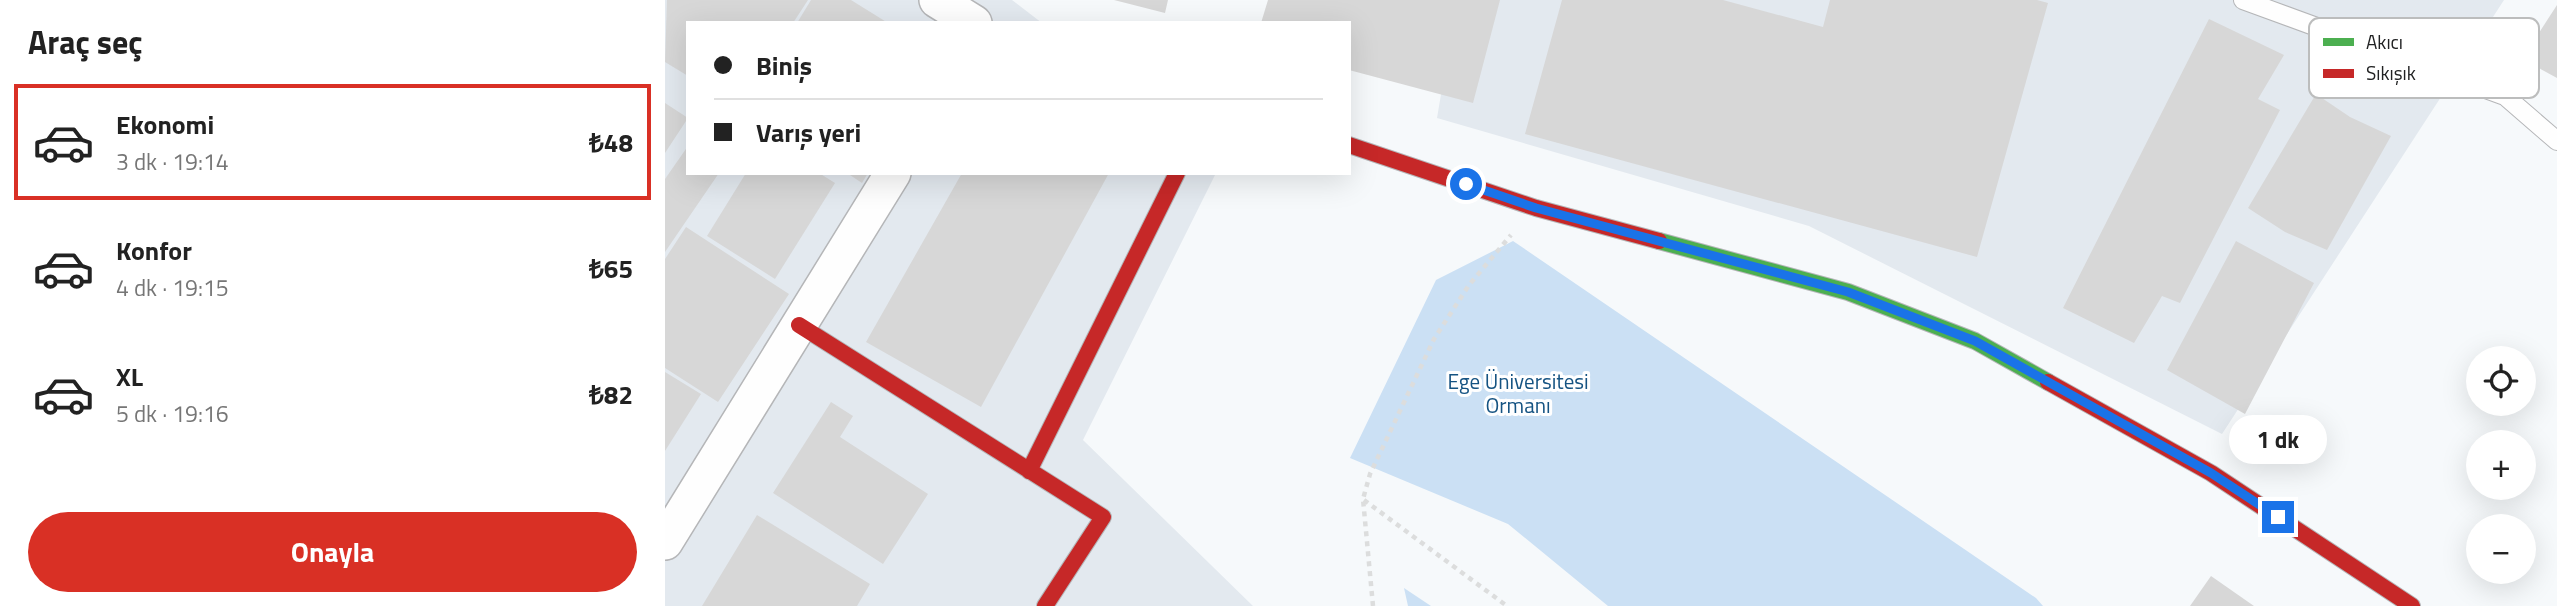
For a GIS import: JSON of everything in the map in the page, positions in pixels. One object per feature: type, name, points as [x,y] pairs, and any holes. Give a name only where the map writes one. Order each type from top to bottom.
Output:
[{"type":"street","points":[[937,0],[971,21]]},
{"type":"street","points":[[1351,146],[1536,208],[1848,292],[1975,341],[2211,473],[2412,606]]},
{"type":"street","points":[[665,542],[892,175]]},
{"type":"street","points":[[1030,471],[1176,175]]},
{"type":"street","points":[[799,325],[1103,517],[1045,606]]},
{"type":"lane","points":[[2243,0],[2309,24]]},
{"type":"lane","points":[[2507,98],[2557,141]]},
{"type":"path","points":[[1373,606],[1363,499],[1370,474],[1439,330],[1482,268],[1536,208]]},
{"type":"path","points":[[1363,499],[1507,606]]},
{"type":"shaded area","points":[[665,0],[1012,0],[1039,21],[686,21],[686,175],[1215,175],[1083,440],[1253,606],[665,606]]},
{"type":"shaded area","points":[[1457,0],[2504,0],[2492,18],[2309,18],[2309,98],[2440,98],[2222,434],[1809,226],[1437,118]]},
{"type":"green space","name":"Ege Üniversitesi Ormanı","points":[[1513,241],[2036,598],[2043,606],[1608,606],[1508,524],[1350,458],[1436,280]]},
{"type":"green space","points":[[1404,588],[1431,606],[1408,606]]},
{"type":"building","points":[[667,0],[808,0],[794,21],[686,21],[686,75],[665,62]]},
{"type":"building","points":[[811,0],[851,0],[885,21],[798,21]]},
{"type":"building","points":[[1114,0],[1168,0],[1165,13]]},
{"type":"building","points":[[1268,0],[1500,0],[1473,103],[1351,71],[1351,21],[1262,21]]},
{"type":"building","points":[[1562,0],[1723,0],[1823,27],[1830,0],[2037,0],[2048,3],[1977,257],[1525,134]]},
{"type":"building","points":[[2557,5],[2557,78],[2539,68],[2539,33]]},
{"type":"building","points":[[2209,19],[2284,55],[2258,99],[2280,110],[2180,303],[2162,296],[2134,343],[2063,308]]},
{"type":"building","points":[[2314,98],[2322,98],[2350,117],[2391,136],[2327,250],[2285,232],[2248,208]]},
{"type":"building","points":[[665,103],[686,117],[686,121],[665,153]]},
{"type":"building","points":[[686,149],[686,175],[718,175],[665,252],[665,179]]},
{"type":"building","points":[[745,175],[822,175],[835,183],[775,279],[707,236]]},
{"type":"building","points":[[850,175],[867,175],[862,183]]},
{"type":"building","points":[[961,175],[1108,175],[981,407],[866,342]]},
{"type":"building","points":[[686,227],[789,294],[718,402],[665,368],[665,259]]},
{"type":"building","points":[[2236,241],[2314,283],[2245,414],[2167,370]]},
{"type":"building","points":[[665,372],[701,394],[665,451]]},
{"type":"building","points":[[831,402],[853,416],[840,437],[928,494],[883,564],[773,493]]},
{"type":"building","points":[[757,515],[870,584],[857,606],[702,606]]},
{"type":"building","points":[[2211,576],[2254,606],[2190,606]]},
{"type":"traffic: fast","points":[[1659,241],[1848,292],[1975,341],[2048,382]]},
{"type":"traffic: jam","points":[[1351,146],[1536,208],[1659,241]]},
{"type":"traffic: jam","points":[[1029,471],[1176,175]]},
{"type":"traffic: jam","points":[[799,325],[1103,517],[1045,606]]},
{"type":"traffic: jam","points":[[2048,382],[2211,473],[2412,606]]},
{"type":"route","points":[[1466,184],[1536,208],[1848,292],[1975,341],[2211,473],[2278,517]]}]
